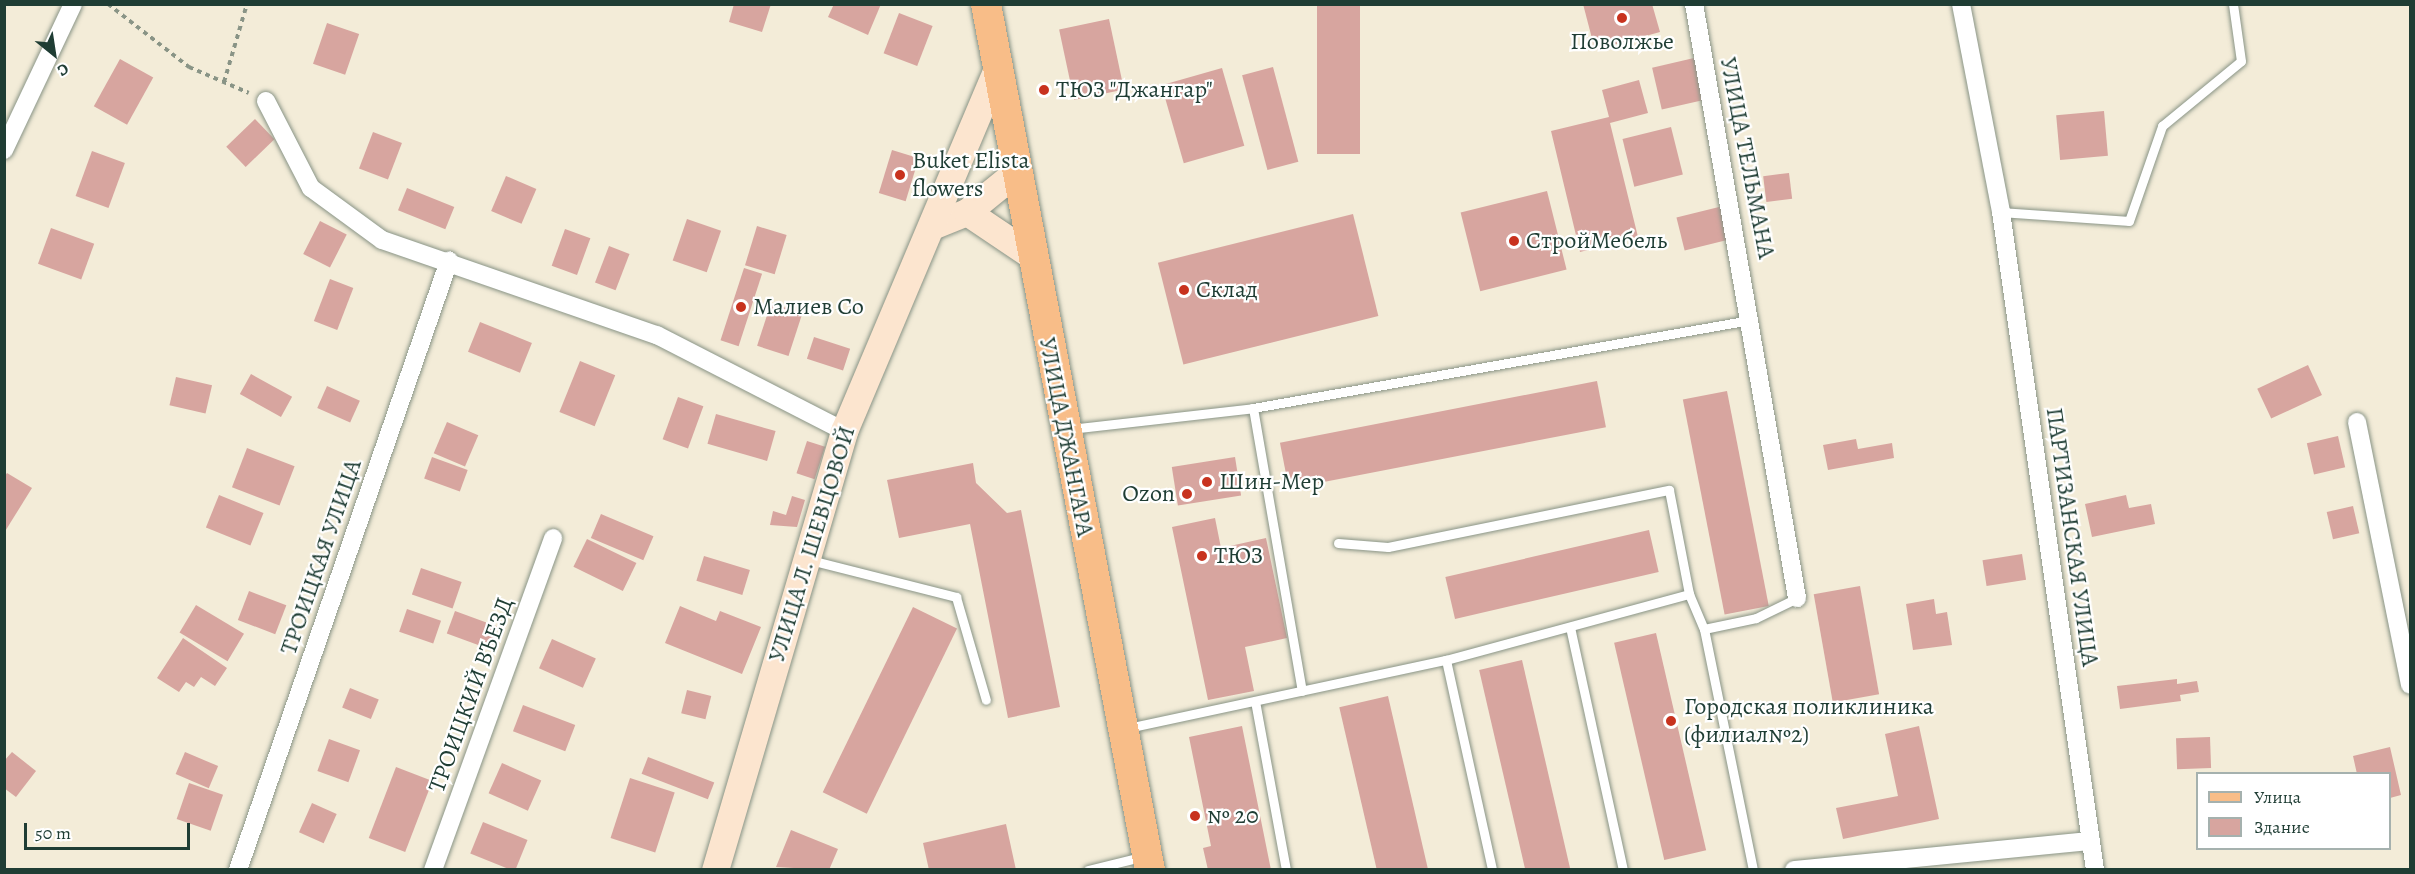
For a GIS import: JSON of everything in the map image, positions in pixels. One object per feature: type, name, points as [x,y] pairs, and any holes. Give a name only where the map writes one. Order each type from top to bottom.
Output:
[{"type":"main road","name":"УЛИЦА ДЖАНГАРА","points":[[986,4],[1015,173],[1120,729],[1149,863]]},
{"type":"street","points":[[4,150],[73,4]]},
{"type":"street","name":"УЛИЦА ТЕЛЬМАНА","points":[[1694,4],[1752,320],[1797,598]]},
{"type":"street","name":"ПАРТИЗАНСКАЯ УЛИЦА","points":[[1961,4],[2001,212],[2095,870]]},
{"type":"street","name":"УЛИЦА Л. ШЕВЦОВОЙ","points":[[715,870],[844,431],[997,68]]},
{"type":"street","points":[[266,101],[311,188],[382,240],[449,261],[657,335],[844,431]]},
{"type":"street","points":[[932,226],[968,212],[1015,173]]},
{"type":"street","points":[[968,212],[1031,255]]},
{"type":"street","name":"ТРОИЦКАЯ УЛИЦА","points":[[238,870],[449,261]]},
{"type":"street","points":[[2357,422],[2410,685]]},
{"type":"street","name":"ТРОИЦКИЙ ВЪЕЗД","points":[[433,870],[553,538]]},
{"type":"street","points":[[1794,870],[1915,863],[2091,841]]},
{"type":"lane","points":[[2001,212],[2129,221],[2162,126],[2241,61],[2233,4]]},
{"type":"lane","points":[[1065,430],[1253,408],[1752,320]]},
{"type":"lane","points":[[1253,408],[1302,691]]},
{"type":"lane","points":[[1338,543],[1388,547],[1669,490],[1689,594],[1704,629],[1753,870]]},
{"type":"lane","points":[[807,559],[956,597],[986,700]]},
{"type":"lane","points":[[1120,729],[1446,660],[1689,594]]},
{"type":"lane","points":[[1704,629],[1756,618],[1797,598]]},
{"type":"lane","points":[[1570,627],[1623,870]]},
{"type":"lane","points":[[1446,660],[1492,870]]},
{"type":"lane","points":[[1255,701],[1286,870]]},
{"type":"lane","points":[[1088,870],[1149,863]]},
{"type":"path","points":[[108,4],[189,67],[266,101]]},
{"type":"path","points":[[224,82],[247,4]]},
{"type":"building","points":[[734,4],[771,4],[762,32],[729,22]]},
{"type":"building","points":[[834,4],[881,4],[868,35],[828,17]]},
{"type":"building","points":[[1317,4],[1360,4],[1360,154],[1317,154]]},
{"type":"building","name":"Поволжье","points":[[1583,4],[1652,4],[1660,32],[1595,50]]},
{"type":"building","points":[[899,13],[933,26],[917,66],[884,53]]},
{"type":"building","points":[[1109,19],[1124,89],[1074,100],[1059,30]]},
{"type":"building","points":[[327,23],[359,34],[345,75],[313,64]]},
{"type":"building","points":[[1694,58],[1704,100],[1662,110],[1652,68]]},
{"type":"building","points":[[120,59],[153,77],[127,125],[94,106]]},
{"type":"building","points":[[1273,67],[1298,162],[1267,170],[1242,75]]},
{"type":"building","points":[[1222,68],[1244,146],[1184,163],[1161,85]]},
{"type":"building","points":[[1639,80],[1648,113],[1610,123],[1638,237],[1580,252],[1551,131],[1609,117],[1602,90]]},
{"type":"building","points":[[2104,111],[2108,156],[2060,160],[2056,115]]},
{"type":"building","points":[[255,119],[274,139],[246,167],[226,147]]},
{"type":"building","points":[[1671,127],[1683,175],[1634,187],[1622,139]]},
{"type":"building","points":[[373,132],[402,143],[388,180],[359,168]]},
{"type":"building","name":"Buket Elista flowers","points":[[892,150],[919,158],[906,201],[879,193]]},
{"type":"building","points":[[92,151],[125,163],[108,208],[76,196]]},
{"type":"building","points":[[1789,173],[1792,199],[1766,202],[1763,176]]},
{"type":"building","points":[[506,176],[536,189],[522,224],[491,211]]},
{"type":"building","points":[[407,188],[454,207],[445,229],[398,210]]},
{"type":"building","name":"СтройМебель","points":[[1547,191],[1567,270],[1480,291],[1461,213]]},
{"type":"building","points":[[1723,206],[1731,239],[1685,251],[1676,218]]},
{"type":"building","points":[[1353,214],[1378,316],[1183,365],[1158,263]]},
{"type":"building","points":[[687,219],[721,231],[707,272],[673,261]]},
{"type":"building","points":[[320,221],[347,235],[330,268],[303,254]]},
{"type":"building","points":[[757,226],[787,235],[775,274],[745,265]]},
{"type":"building","points":[[51,228],[94,244],[81,279],[38,264]]},
{"type":"building","points":[[565,229],[590,238],[577,275],[552,266]]},
{"type":"building","points":[[609,246],[630,254],[616,290],[595,282]]},
{"type":"building","name":"Малиев Со","points":[[744,268],[762,274],[739,346],[721,340]]},
{"type":"building","points":[[330,279],[353,288],[337,330],[314,321]]},
{"type":"building","points":[[771,303],[802,313],[788,356],[757,346]]},
{"type":"building","points":[[480,322],[532,343],[520,373],[468,352]]},
{"type":"building","points":[[814,337],[850,349],[843,371],[807,359]]},
{"type":"building","points":[[580,361],[615,375],[595,426],[559,412]]},
{"type":"building","points":[[2308,365],[2322,395],[2271,419],[2257,389]]},
{"type":"building","points":[[251,374],[292,397],[281,417],[240,394]]},
{"type":"building","points":[[176,377],[212,385],[206,414],[169,405]]},
{"type":"building","points":[[1597,381],[1606,427],[1289,489],[1280,443]]},
{"type":"building","points":[[327,386],[360,401],[350,423],[317,408]]},
{"type":"building","points":[[1727,391],[1769,606],[1725,615],[1683,400]]},
{"type":"building","points":[[678,397],[703,406],[688,449],[663,439]]},
{"type":"building","points":[[716,414],[776,431],[767,461],[707,444]]},
{"type":"building","points":[[447,422],[478,435],[465,467],[434,453]]},
{"type":"building","points":[[2338,436],[2345,467],[2314,474],[2307,443]]},
{"type":"building","points":[[1856,439],[1858,449],[1892,443],[1894,458],[1828,470],[1823,445]]},
{"type":"building","points":[[807,441],[825,447],[815,479],[796,473]]},
{"type":"building","points":[[247,448],[295,466],[280,505],[232,487]]},
{"type":"building","points":[[432,457],[468,470],[460,492],[424,479]]},
{"type":"building","name":"Шин-Мер","points":[[1235,457],[1241,496],[1178,506],[1172,467]]},
{"type":"building","points":[[973,463],[976,483],[1007,513],[1021,510],[1060,707],[1008,718],[970,524],[899,538],[887,480]]},
{"type":"building","points":[[7,473],[32,488],[4,533],[4,477]]},
{"type":"building","points":[[219,495],[264,513],[250,545],[206,527]]},
{"type":"building","points":[[2126,495],[2129,508],[2151,504],[2155,524],[2092,537],[2085,504]]},
{"type":"building","points":[[792,496],[805,500],[797,527],[770,525],[773,511],[786,515]]},
{"type":"building","points":[[2353,506],[2359,533],[2333,539],[2327,512]]},
{"type":"building","points":[[601,514],[653,536],[643,560],[591,538]]},
{"type":"building","points":[[1215,518],[1221,548],[1266,538],[1287,638],[1245,647],[1254,691],[1208,700],[1172,527]]},
{"type":"building","points":[[1649,530],[1659,572],[1455,619],[1445,577]]},
{"type":"building","points":[[587,539],[636,563],[623,591],[573,567]]},
{"type":"building","points":[[2022,554],[2026,580],[1987,586],[1982,560]]},
{"type":"building","points":[[704,556],[750,570],[742,595],[696,581]]},
{"type":"building","points":[[421,568],[462,582],[453,608],[412,594]]},
{"type":"building","points":[[1860,586],[1879,694],[1833,702],[1814,594]]},
{"type":"building","points":[[249,591],[286,605],[275,634],[238,620]]},
{"type":"building","points":[[1934,599],[1936,614],[1947,612],[1952,645],[1913,650],[1906,604]]},
{"type":"building","points":[[196,605],[244,634],[228,661],[180,632]]},
{"type":"building","points":[[680,606],[716,621],[720,611],[761,627],[742,674],[665,643]]},
{"type":"building","points":[[913,607],[957,628],[867,814],[823,792]]},
{"type":"building","points":[[407,609],[441,621],[433,643],[399,632]]},
{"type":"building","points":[[455,611],[497,626],[489,649],[447,634]]},
{"type":"building","points":[[1656,633],[1706,850],[1664,860],[1614,643]]},
{"type":"building","points":[[183,638],[227,668],[215,686],[201,677],[194,687],[186,682],[179,692],[157,678]]},
{"type":"building","points":[[552,639],[596,659],[583,688],[539,668]]},
{"type":"building","points":[[1522,660],[1570,870],[1525,870],[1479,670]]},
{"type":"building","points":[[2177,679],[2177,684],[2197,681],[2199,692],[2180,695],[2181,701],[2120,709],[2117,686]]},
{"type":"building","points":[[350,688],[379,700],[371,719],[342,707]]},
{"type":"building","points":[[687,690],[711,696],[705,719],[681,713]]},
{"type":"building","points":[[1388,696],[1428,869],[1377,870],[1339,707]]},
{"type":"building","points":[[523,705],[575,725],[565,751],[513,731]]},
{"type":"building","points":[[1242,726],[1271,870],[1208,870],[1203,848],[1211,846],[1189,737]]},
{"type":"building","points":[[1919,726],[1939,819],[1843,839],[1836,808],[1898,796],[1885,734]]},
{"type":"building","points":[[2210,737],[2211,768],[2177,769],[2176,738]]},
{"type":"building","points":[[329,739],[360,750],[348,782],[317,771]]},
{"type":"building","points":[[2390,747],[2401,795],[2391,798],[2391,772],[2357,772],[2353,756]]},
{"type":"building","points":[[12,752],[36,771],[16,797],[4,788],[4,761]]},
{"type":"building","points":[[185,752],[218,766],[209,788],[176,774]]},
{"type":"building","points":[[648,757],[714,782],[708,799],[642,774]]},
{"type":"building","points":[[502,763],[541,780],[528,811],[489,793]]},
{"type":"building","points":[[396,767],[432,781],[405,852],[369,838]]},
{"type":"building","points":[[630,778],[675,793],[655,852],[611,838]]},
{"type":"building","points":[[189,783],[223,795],[211,831],[177,819]]},
{"type":"building","points":[[312,803],[337,814],[324,843],[299,832]]},
{"type":"building","points":[[483,822],[528,840],[515,870],[470,854]]},
{"type":"building","points":[[1006,824],[1016,870],[929,870],[923,843]]},
{"type":"building","points":[[791,830],[838,849],[829,870],[776,867]]},
{"type":"place","name":"Поволжье","points":[[1622,18]]},
{"type":"place","name":"ТЮЗ \"Джангар\"","points":[[1044,90]]},
{"type":"place","name":"Buket Elista flowers","points":[[900,175]]},
{"type":"place","name":"СтройМебель","points":[[1514,241]]},
{"type":"place","name":"Склад","points":[[1184,290]]},
{"type":"place","name":"Малиев Со","points":[[741,307]]},
{"type":"place","name":"Шин-Мер","points":[[1207,482]]},
{"type":"place","name":"Ozon","points":[[1187,494]]},
{"type":"place","name":"ТЮЗ","points":[[1202,556]]},
{"type":"place","name":"Городская поликлиника (филиал№2)","points":[[1671,721]]},
{"type":"place","name":"№ 20","points":[[1195,816]]}]
